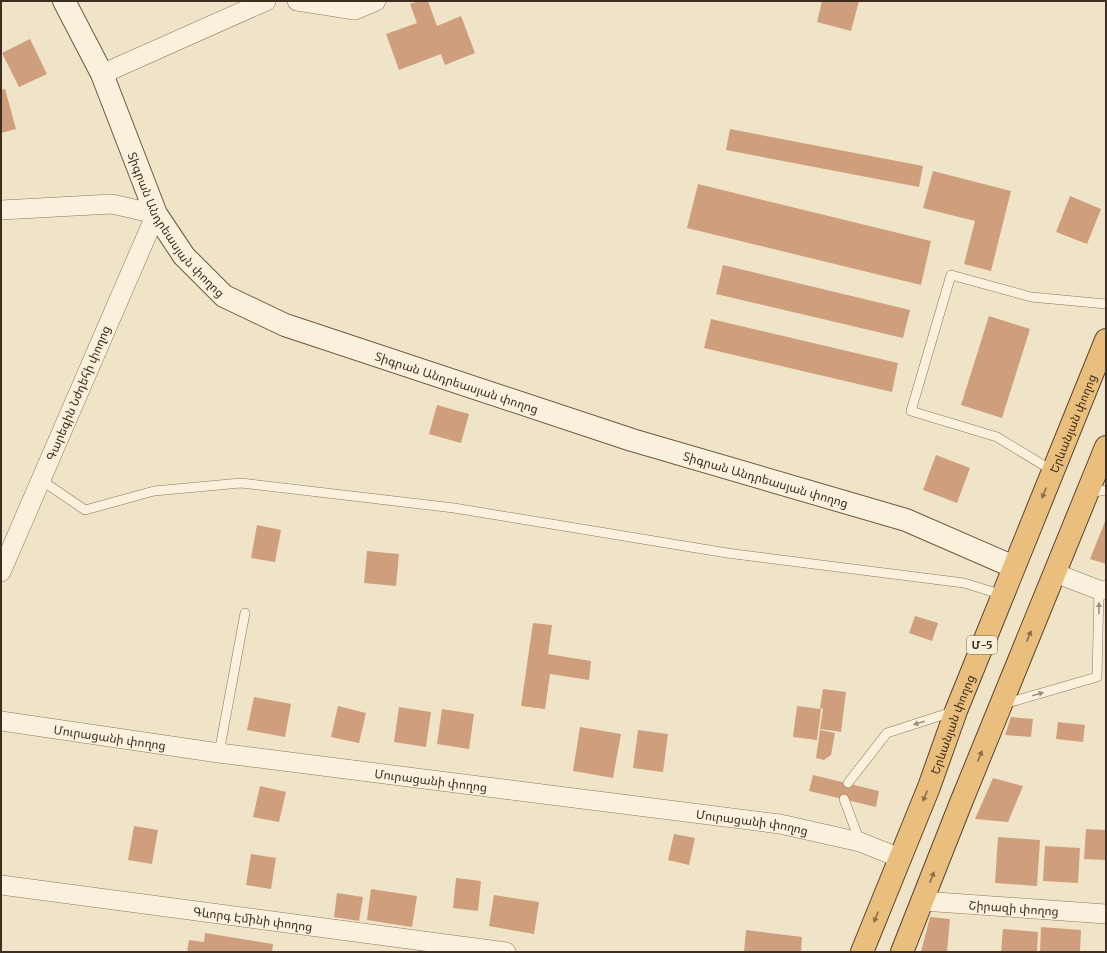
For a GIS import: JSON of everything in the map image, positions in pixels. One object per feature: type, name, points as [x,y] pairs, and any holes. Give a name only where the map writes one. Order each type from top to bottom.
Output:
[{"type":"highway","name":"Երևանյան փողոց","points":[[862,952],[929,786],[956,711],[1106,340]]},
{"type":"highway","points":[[902,952],[1055,573],[1096,491],[1106,447]]},
{"type":"main road","name":"Տիգրան Անդրեասյան փողոց","points":[[64,1],[102,74],[156,214],[184,256],[224,296],[285,325],[632,440],[906,520],[1014,567]]},
{"type":"street","points":[[102,74],[266,1]]},
{"type":"street","points":[[297,1],[354,10],[376,1]]},
{"type":"street","points":[[1,210],[112,204],[156,214]]},
{"type":"street","name":"Գարեգին Նժդեհի փողոց","points":[[1,572],[156,214]]},
{"type":"street","points":[[1055,573],[1102,590]]},
{"type":"street","name":"Մուրացանի փողոց","points":[[1,721],[219,753],[780,824],[860,842],[900,858]]},
{"type":"street","name":"Գևորգ Էմինի փողոց","points":[[1,885],[506,952]]},
{"type":"street","name":"Շիրազի փողոց","points":[[922,902],[1106,914]]},
{"type":"lane","points":[[1053,471],[997,437],[911,411],[951,275],[1031,298],[1106,304]]},
{"type":"lane","points":[[41,480],[85,510],[154,491],[241,482],[454,508],[727,553],[964,583],[1003,595]]},
{"type":"lane","points":[[1001,705],[1097,677],[1102,590]]},
{"type":"lane","points":[[219,753],[245,613]]},
{"type":"lane","points":[[848,783],[887,733],[956,711]]},
{"type":"lane","points":[[844,799],[860,842]]},
{"type":"building","points":[[418,1],[428,1],[437,26],[461,16],[475,53],[445,65],[441,54],[399,70],[386,34],[417,23],[410,4]]},
{"type":"building","points":[[822,1],[859,1],[851,31],[817,22]]},
{"type":"building","points":[[30,39],[47,74],[19,87],[2,53]]},
{"type":"building","points":[[5,89],[16,129],[1,133],[1,90]]},
{"type":"building","points":[[730,129],[923,166],[919,187],[726,150]]},
{"type":"building","points":[[933,171],[1011,191],[991,271],[964,264],[975,221],[923,208]]},
{"type":"building","points":[[698,184],[931,241],[921,285],[687,228]]},
{"type":"building","points":[[1070,196],[1101,209],[1087,244],[1056,232]]},
{"type":"building","points":[[723,265],[910,310],[903,338],[716,294]]},
{"type":"building","points":[[989,316],[1030,329],[1002,418],[961,405]]},
{"type":"building","points":[[711,319],[898,363],[892,392],[704,348]]},
{"type":"building","points":[[437,405],[469,414],[461,443],[429,434]]},
{"type":"building","points":[[936,455],[970,468],[957,503],[923,490]]},
{"type":"building","points":[[1106,519],[1106,564],[1090,559]]},
{"type":"building","points":[[257,525],[281,530],[275,562],[251,558]]},
{"type":"building","points":[[367,551],[399,554],[396,586],[364,583]]},
{"type":"building","points":[[915,616],[938,623],[932,641],[909,633]]},
{"type":"building","points":[[533,623],[552,625],[548,654],[591,661],[589,680],[550,674],[545,709],[521,706]]},
{"type":"building","points":[[823,689],[846,692],[841,732],[820,729],[823,709],[820,708]]},
{"type":"building","points":[[254,697],[291,704],[285,737],[247,730]]},
{"type":"building","points":[[338,706],[366,713],[359,743],[331,737]]},
{"type":"building","points":[[797,706],[821,709],[817,740],[793,737]]},
{"type":"building","points":[[399,707],[431,712],[426,747],[394,742]]},
{"type":"building","points":[[442,709],[474,714],[469,749],[437,744]]},
{"type":"building","points":[[1011,717],[1033,719],[1031,737],[1005,735]]},
{"type":"building","points":[[1058,722],[1085,725],[1083,742],[1056,739]]},
{"type":"building","points":[[580,727],[621,734],[613,778],[573,771]]},
{"type":"building","points":[[638,730],[668,734],[663,772],[633,768]]},
{"type":"building","points":[[820,730],[835,733],[831,755],[824,760],[816,758]]},
{"type":"building","points":[[813,775],[879,791],[876,807],[809,791]]},
{"type":"building","points":[[993,778],[1023,786],[1008,822],[975,819]]},
{"type":"building","points":[[260,786],[286,792],[279,822],[253,817]]},
{"type":"building","points":[[134,826],[158,830],[152,864],[128,860]]},
{"type":"building","points":[[1086,829],[1106,830],[1106,860],[1084,859]]},
{"type":"building","points":[[674,834],[695,838],[689,865],[668,860]]},
{"type":"building","points":[[998,837],[1040,840],[1037,886],[995,883]]},
{"type":"building","points":[[1045,846],[1080,848],[1078,883],[1043,881]]},
{"type":"building","points":[[251,854],[276,858],[271,889],[246,885]]},
{"type":"building","points":[[456,878],[481,881],[478,911],[453,908]]},
{"type":"building","points":[[371,889],[417,896],[412,927],[367,920]]},
{"type":"building","points":[[337,893],[363,897],[359,921],[334,917]]},
{"type":"building","points":[[494,895],[539,902],[534,934],[489,926]]},
{"type":"building","points":[[930,917],[950,919],[947,952],[921,952]]},
{"type":"building","points":[[1041,927],[1081,930],[1080,952],[1040,952]]},
{"type":"building","points":[[1003,929],[1038,932],[1037,952],[1001,952]]},
{"type":"building","points":[[746,930],[802,937],[801,952],[744,952]]},
{"type":"building","points":[[205,933],[273,944],[272,952],[187,952],[189,940],[204,942]]}]
